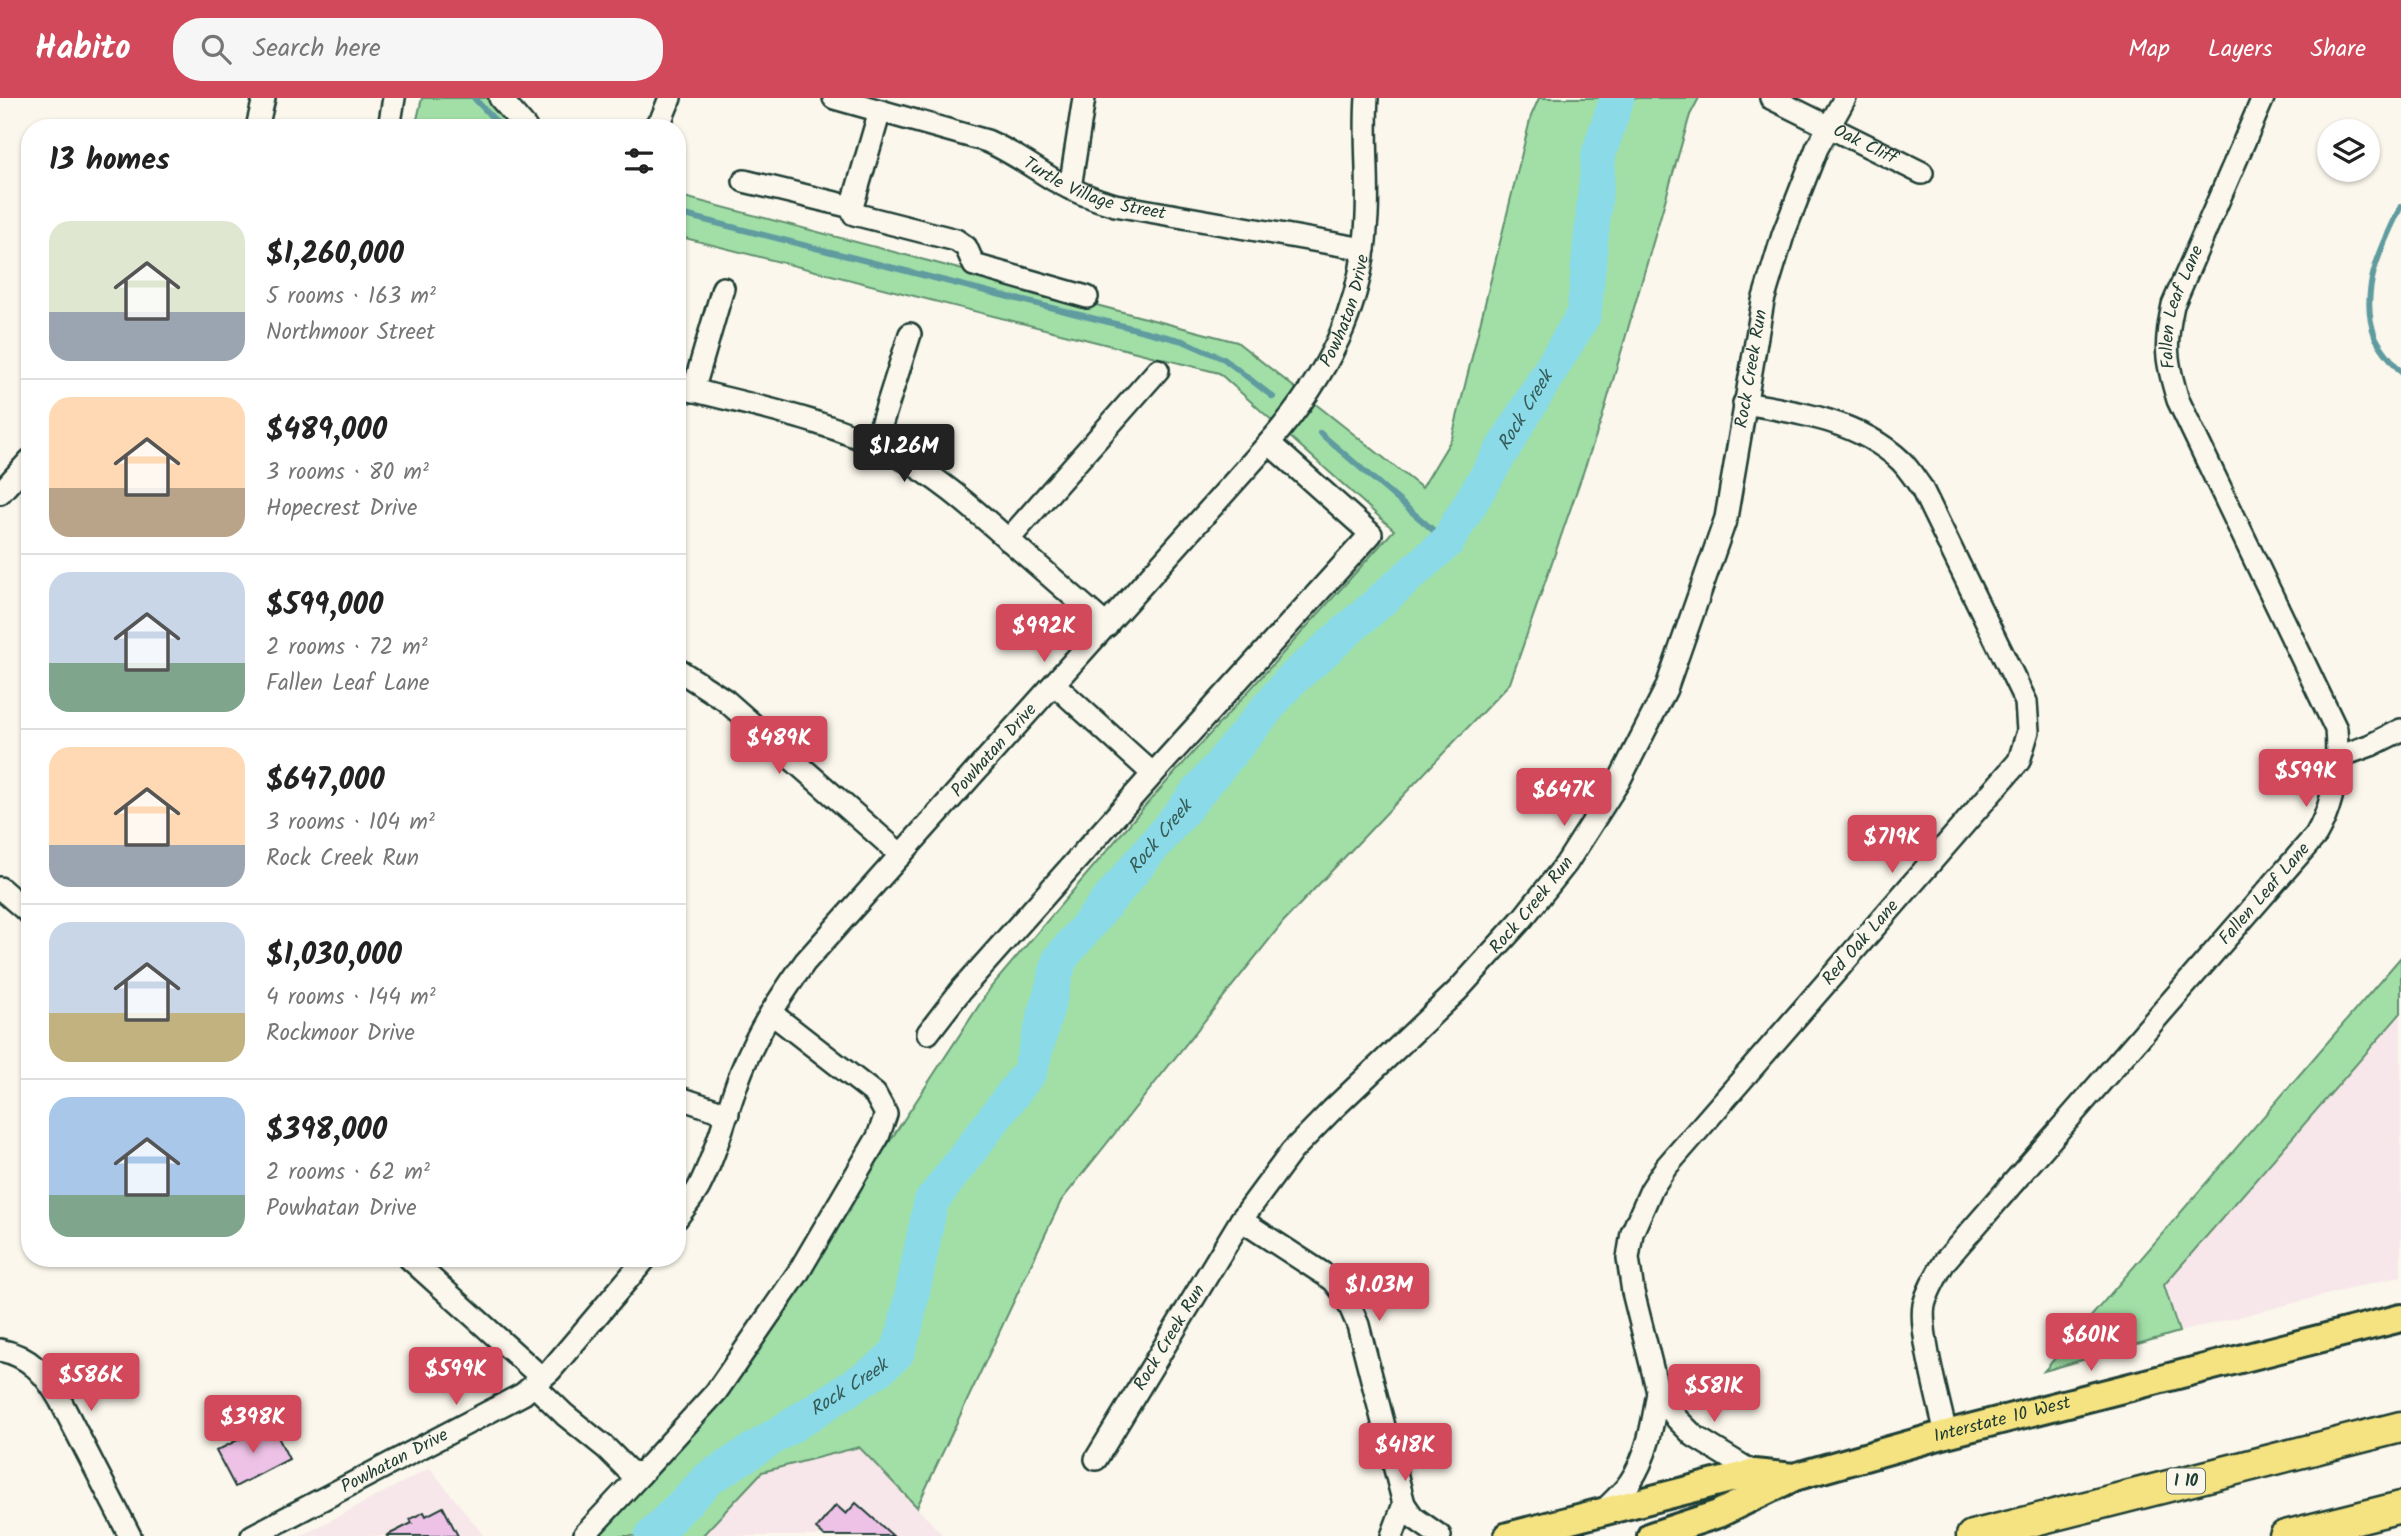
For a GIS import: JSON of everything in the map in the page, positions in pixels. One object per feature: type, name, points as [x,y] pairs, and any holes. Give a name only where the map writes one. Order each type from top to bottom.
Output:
[{"type":"highway","name":"I 10","points":[[1972,1536],[2401,1427]]},
{"type":"highway","points":[[2285,1536],[2401,1507]]},
{"type":"highway","points":[[2363,1536],[2401,1507]]},
{"type":"main road","name":"Interstate 10 West","points":[[1651,1536],[1718,1514],[1794,1477],[1946,1434],[2401,1318]]},
{"type":"main road","points":[[1508,1536],[1754,1473],[1794,1477]]},
{"type":"street","points":[[259,119],[264,98]]},
{"type":"street","points":[[390,119],[394,98]]},
{"type":"street","points":[[500,98],[518,119]]},
{"type":"street","points":[[661,119],[670,98]]},
{"type":"street","name":"Turtle Village Street","points":[[834,98],[987,141],[1009,151],[1070,188],[1115,205],[1364,249]]},
{"type":"street","points":[[1070,188],[1084,98]]},
{"type":"street","name":"Powhatan Drive","points":[[686,1205],[698,1188],[728,1114],[742,1070],[771,1013],[806,962],[1269,443],[1314,387],[1347,323],[1364,249],[1367,216],[1367,98]]},
{"type":"street","name":"Oak Cliff","points":[[1771,98],[1922,173]]},
{"type":"street","name":"Rock Creek Run","points":[[1096,1460],[1241,1220],[1292,1151],[1457,991],[1523,918],[1566,864],[1619,781],[1666,689],[1726,518],[1763,301],[1783,235],[1817,148],[1845,98]]},
{"type":"street","name":"Fallen Leaf Lane","points":[[1946,1434],[1925,1334],[1923,1308],[1930,1288],[1954,1251],[2316,835],[2332,796],[2338,757],[2336,729],[2178,400],[2168,366],[2166,337],[2174,305],[2263,98]]},
{"type":"street","points":[[880,111],[852,207],[854,214],[956,240],[966,247],[974,265],[1087,297]]},
{"type":"street","points":[[744,181],[852,207]]},
{"type":"street","points":[[686,385],[723,288]]},
{"type":"street","points":[[875,444],[910,334]]},
{"type":"street","points":[[1008,540],[1158,370]]},
{"type":"street","points":[[686,388],[825,425],[875,444],[927,473],[964,501],[1107,626]]},
{"type":"street","name":"Red Oak Lane","points":[[1744,403],[1802,412],[1838,424],[1867,438],[1901,461],[1922,487],[2026,702],[2028,731],[2019,761],[1675,1157],[1651,1190],[1632,1233],[1629,1258],[1633,1292],[1658,1392],[1677,1419],[1694,1436],[1754,1473]]},
{"type":"street","points":[[928,1033],[962,989],[1371,534],[1269,443]]},
{"type":"street","points":[[0,493],[21,470]]},
{"type":"street","points":[[686,675],[725,700],[901,855]]},
{"type":"street","points":[[1054,684],[1153,774]]},
{"type":"street","points":[[2338,757],[2401,730]]},
{"type":"street","points":[[0,888],[21,906]]},
{"type":"street","points":[[585,1534],[716,1392],[798,1273],[878,1137],[886,1114],[875,1094],[771,1013]]},
{"type":"street","points":[[686,1100],[728,1114]]},
{"type":"street","points":[[1241,1220],[1333,1280],[1345,1295],[1358,1325],[1404,1504],[1413,1517],[1440,1536]]},
{"type":"street","points":[[419,1267],[538,1382],[565,1415],[606,1448],[629,1471],[641,1474]]},
{"type":"street","name":"Powhatan Drive","points":[[252,1536],[486,1415],[538,1382],[638,1267]]},
{"type":"street","points":[[0,1350],[30,1361],[48,1381],[61,1400],[130,1536]]},
{"type":"street","name":"Red Oak Lane","points":[[1603,1511],[1630,1482],[1644,1454],[1653,1424],[1658,1392]]},
{"type":"street","points":[[1392,1536],[1404,1504]]},
{"type":"shaded area","points":[[2401,1013],[2401,1276],[2179,1332],[2164,1285]]},
{"type":"shaded area","points":[[859,1447],[944,1536],[702,1536],[762,1472]]},
{"type":"shaded area","points":[[430,1468],[484,1536],[301,1536]]},
{"type":"green space","points":[[422,98],[492,98],[515,119],[417,119]]},
{"type":"green space","points":[[1539,98],[1699,98],[1690,115],[1602,418],[1510,683],[1284,921],[1061,1201],[917,1507],[859,1447],[762,1472],[702,1536],[598,1536],[722,1397],[991,987],[1144,807],[1394,530],[1219,373],[686,238],[686,197],[1237,342],[1422,488],[1452,438],[1531,116]]},
{"type":"green space","points":[[2401,957],[2401,1013],[2164,1285],[2179,1332],[2044,1371]]},
{"type":"building","points":[[271,1423],[289,1459],[235,1487],[216,1451]]},
{"type":"building","points":[[856,1503],[893,1536],[824,1536],[816,1529],[836,1505],[846,1514]]},
{"type":"building","points":[[443,1507],[458,1536],[386,1536],[412,1523],[410,1519],[424,1512],[426,1516]]},
{"type":"waterway","points":[[474,98],[494,119]]},
{"type":"waterway","name":"Rock Creek","points":[[652,1536],[708,1479],[878,1370],[897,1353],[905,1329],[931,1202],[1030,1071],[1060,959],[1289,682],[1447,542],[1584,314],[1599,153],[1617,98]]},
{"type":"waterway","points":[[2401,206],[2374,269],[2369,302],[2375,336],[2401,372]]},
{"type":"waterway","points":[[686,215],[1183,341],[1224,359],[1273,397]]},
{"type":"waterway","points":[[1320,433],[1447,542]]}]
